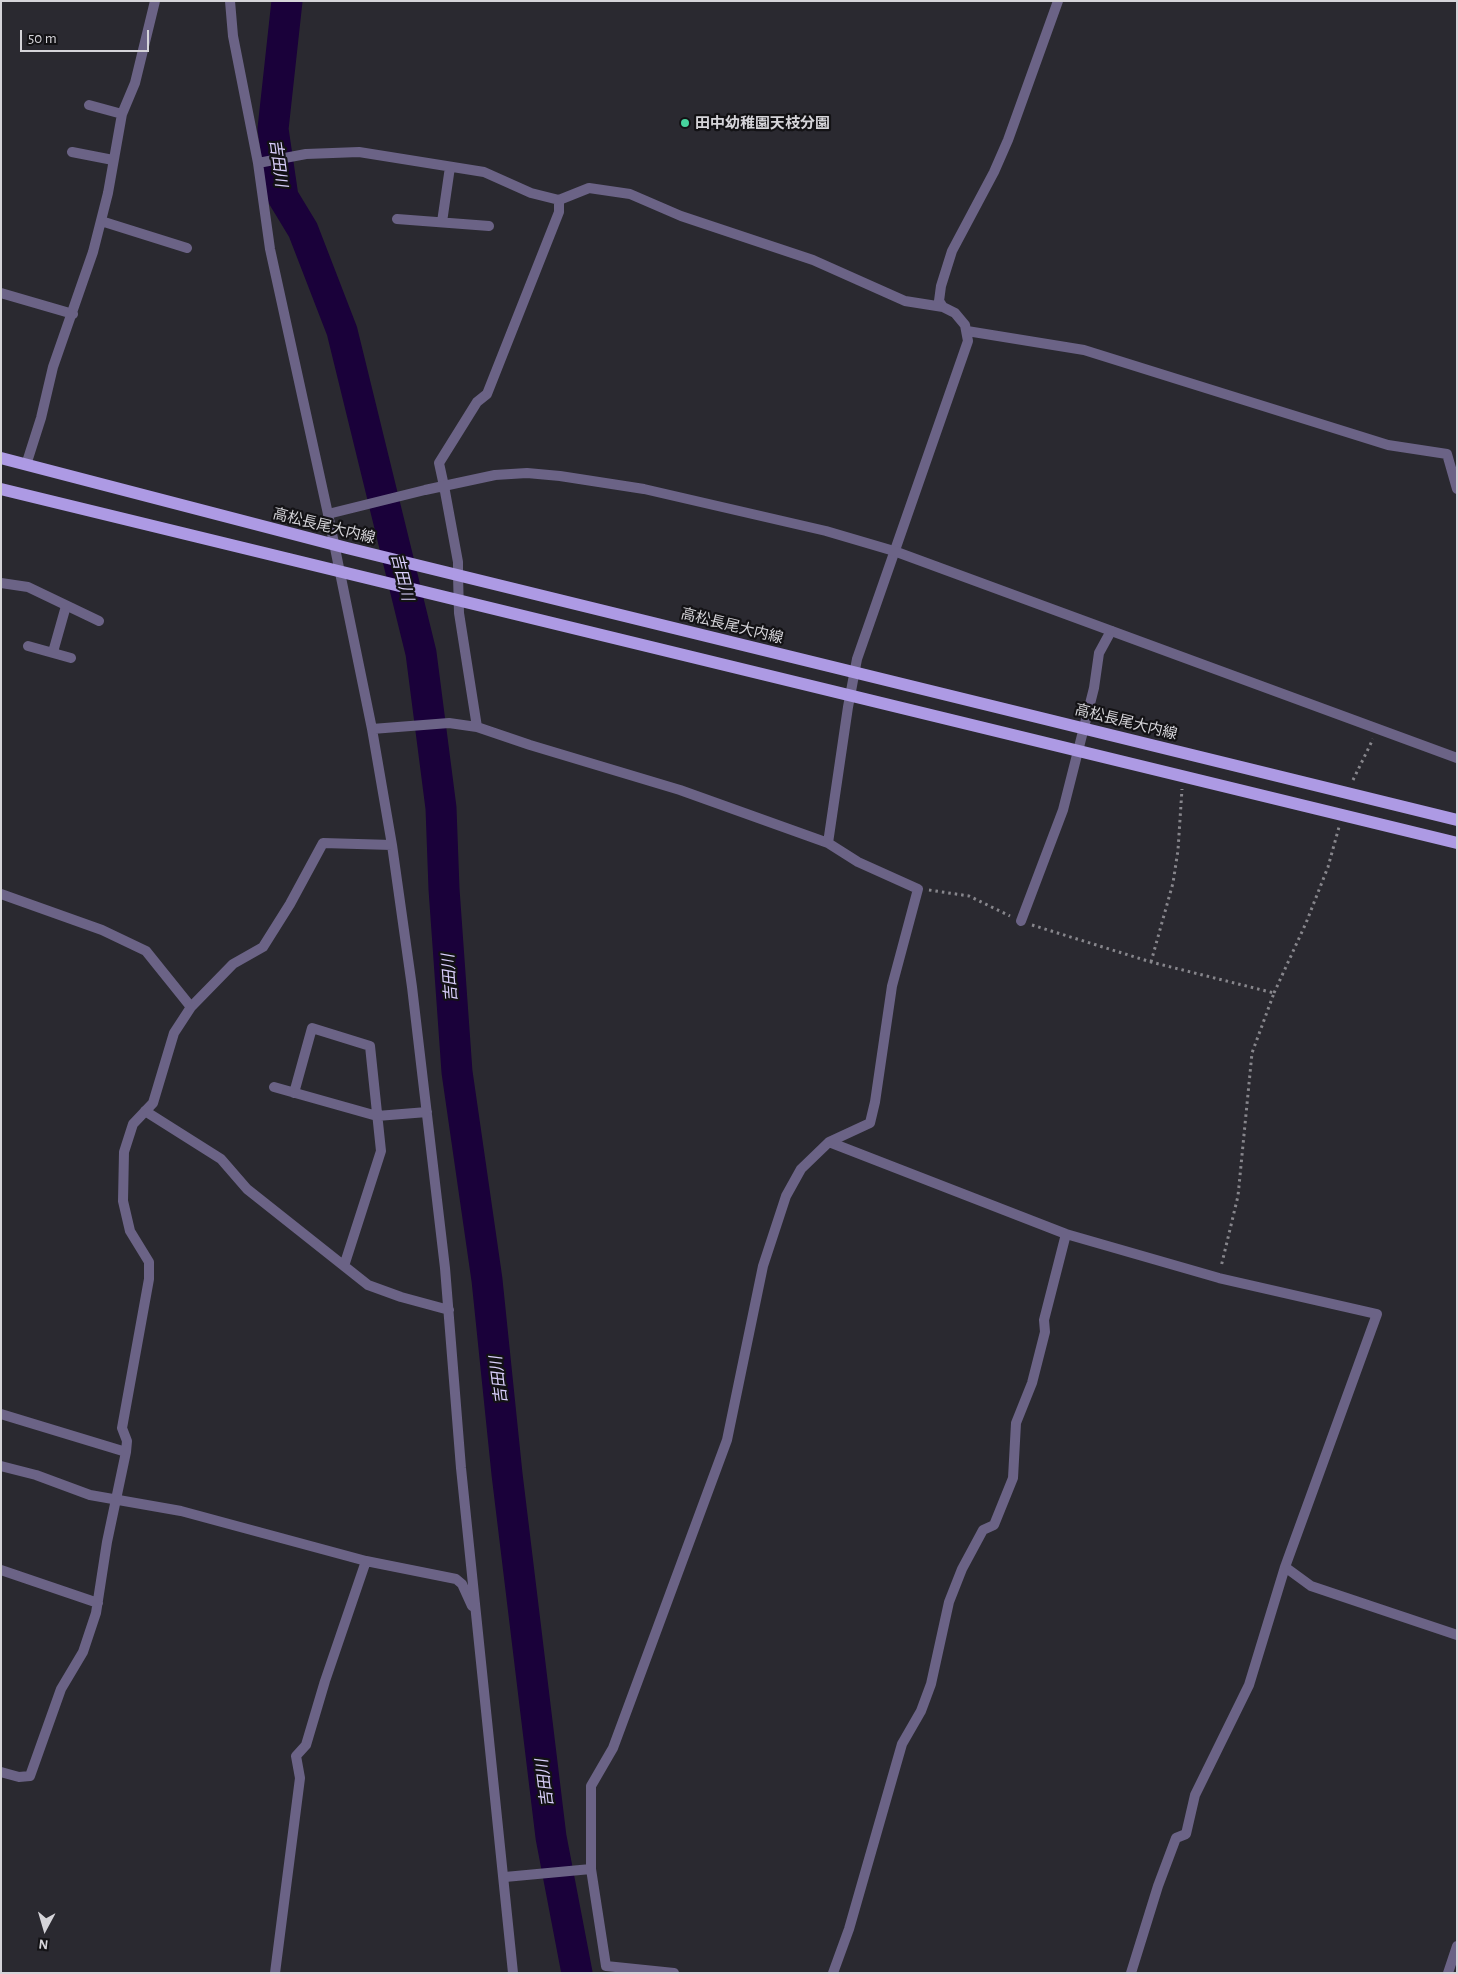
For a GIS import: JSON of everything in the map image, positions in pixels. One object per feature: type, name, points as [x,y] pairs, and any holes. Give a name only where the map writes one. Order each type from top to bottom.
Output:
[{"type":"main road","name":"高松長尾大内線","points":[[1,458],[340,547],[1457,820]]},
{"type":"main road","points":[[1,488],[1457,843]]},
{"type":"street","points":[[26,465],[41,418],[53,367],[73,314],[102,221],[122,114],[135,84],[155,1]]},
{"type":"street","points":[[230,1],[233,36],[258,163],[270,250],[328,514],[340,547],[392,845],[427,1112],[448,1310],[475,1612],[505,1877],[513,1973]]},
{"type":"street","points":[[943,307],[939,301],[941,286],[952,251],[994,172],[1058,1]]},
{"type":"street","points":[[89,105],[122,114]]},
{"type":"street","points":[[72,152],[113,160]]},
{"type":"street","points":[[258,163],[306,154],[359,152],[484,172],[532,193],[559,200],[590,188],[630,194],[681,216],[813,260],[905,301],[943,307],[954,313],[965,325],[968,341],[965,352],[894,551],[854,672],[828,843]]},
{"type":"street","points":[[442,222],[450,167]]},
{"type":"street","points":[[476,727],[461,628],[454,598],[458,562],[439,463],[477,402],[487,394],[559,212],[559,200]]},
{"type":"street","points":[[397,219],[489,226]]},
{"type":"street","points":[[102,221],[187,248]]},
{"type":"street","points":[[1,293],[73,314]]},
{"type":"street","points":[[967,331],[1084,350],[1388,445],[1447,454],[1457,489]]},
{"type":"street","points":[[328,514],[495,475],[560,476],[663,494],[826,531],[894,551],[1457,758]]},
{"type":"street","points":[[1,583],[28,587],[99,622]]},
{"type":"street","points":[[53,652],[66,606]]},
{"type":"street","points":[[1021,921],[1063,810],[1094,688],[1099,653],[1111,631]]},
{"type":"street","points":[[28,646],[71,658]]},
{"type":"street","points":[[372,729],[449,723],[476,727],[680,790],[828,843],[858,862],[918,889],[892,986],[875,1102],[870,1122],[829,1142],[801,1169],[786,1196],[763,1266],[727,1440],[613,1748],[591,1786],[591,1869],[606,1966],[674,1973]]},
{"type":"street","points":[[1,1772],[19,1777],[30,1776],[61,1689],[83,1652],[96,1613],[107,1542],[126,1452],[127,1441],[122,1428],[149,1279],[149,1262],[130,1231],[123,1201],[124,1152],[133,1124],[153,1103],[174,1033],[191,1007],[233,964],[263,947],[290,904],[323,842],[392,845]]},
{"type":"street","points":[[1,894],[102,930],[146,951],[191,1007]]},
{"type":"street","points":[[294,1093],[312,1028],[370,1046],[381,1150],[344,1266]]},
{"type":"street","points":[[274,1087],[377,1116],[427,1112]]},
{"type":"street","points":[[145,1111],[221,1159],[247,1189],[368,1285],[401,1298],[448,1310]]},
{"type":"street","points":[[829,1142],[1066,1234],[1219,1278],[1377,1314],[1285,1567],[1249,1685],[1195,1795],[1186,1834],[1176,1838],[1158,1886],[1131,1973]]},
{"type":"street","points":[[833,1973],[849,1929],[902,1744],[920,1711],[931,1684],[949,1602],[962,1569],[983,1530],[994,1525],[1013,1478],[1016,1423],[1032,1383],[1045,1332],[1044,1320],[1066,1234]]},
{"type":"street","points":[[1,1414],[126,1452]]},
{"type":"street","points":[[1,1466],[36,1475],[90,1495],[181,1512],[366,1561],[456,1579],[462,1584],[475,1612]]},
{"type":"street","points":[[275,1973],[300,1778],[296,1756],[306,1745],[325,1681],[366,1561]]},
{"type":"street","points":[[1285,1567],[1310,1586],[1457,1635]]},
{"type":"street","points":[[1,1570],[98,1603]]},
{"type":"street","points":[[505,1877],[591,1869]]},
{"type":"street","points":[[1448,1973],[1457,1946]]},
{"type":"path","points":[[1352,783],[1378,729]]},
{"type":"path","points":[[1182,789],[1178,850],[1173,883],[1151,962],[1274,993]]},
{"type":"path","points":[[1219,1278],[1238,1196],[1252,1053],[1274,993],[1306,923],[1328,867],[1338,828]]},
{"type":"waterway","name":"吉田川","points":[[287,1],[273,129],[283,197],[303,230],[342,331],[421,653],[441,808],[444,889],[457,1072],[487,1280],[507,1474],[551,1837],[577,1973]]},
{"type":"place","name":"田中幼稚園天枝分園","points":[[685,123]]}]
